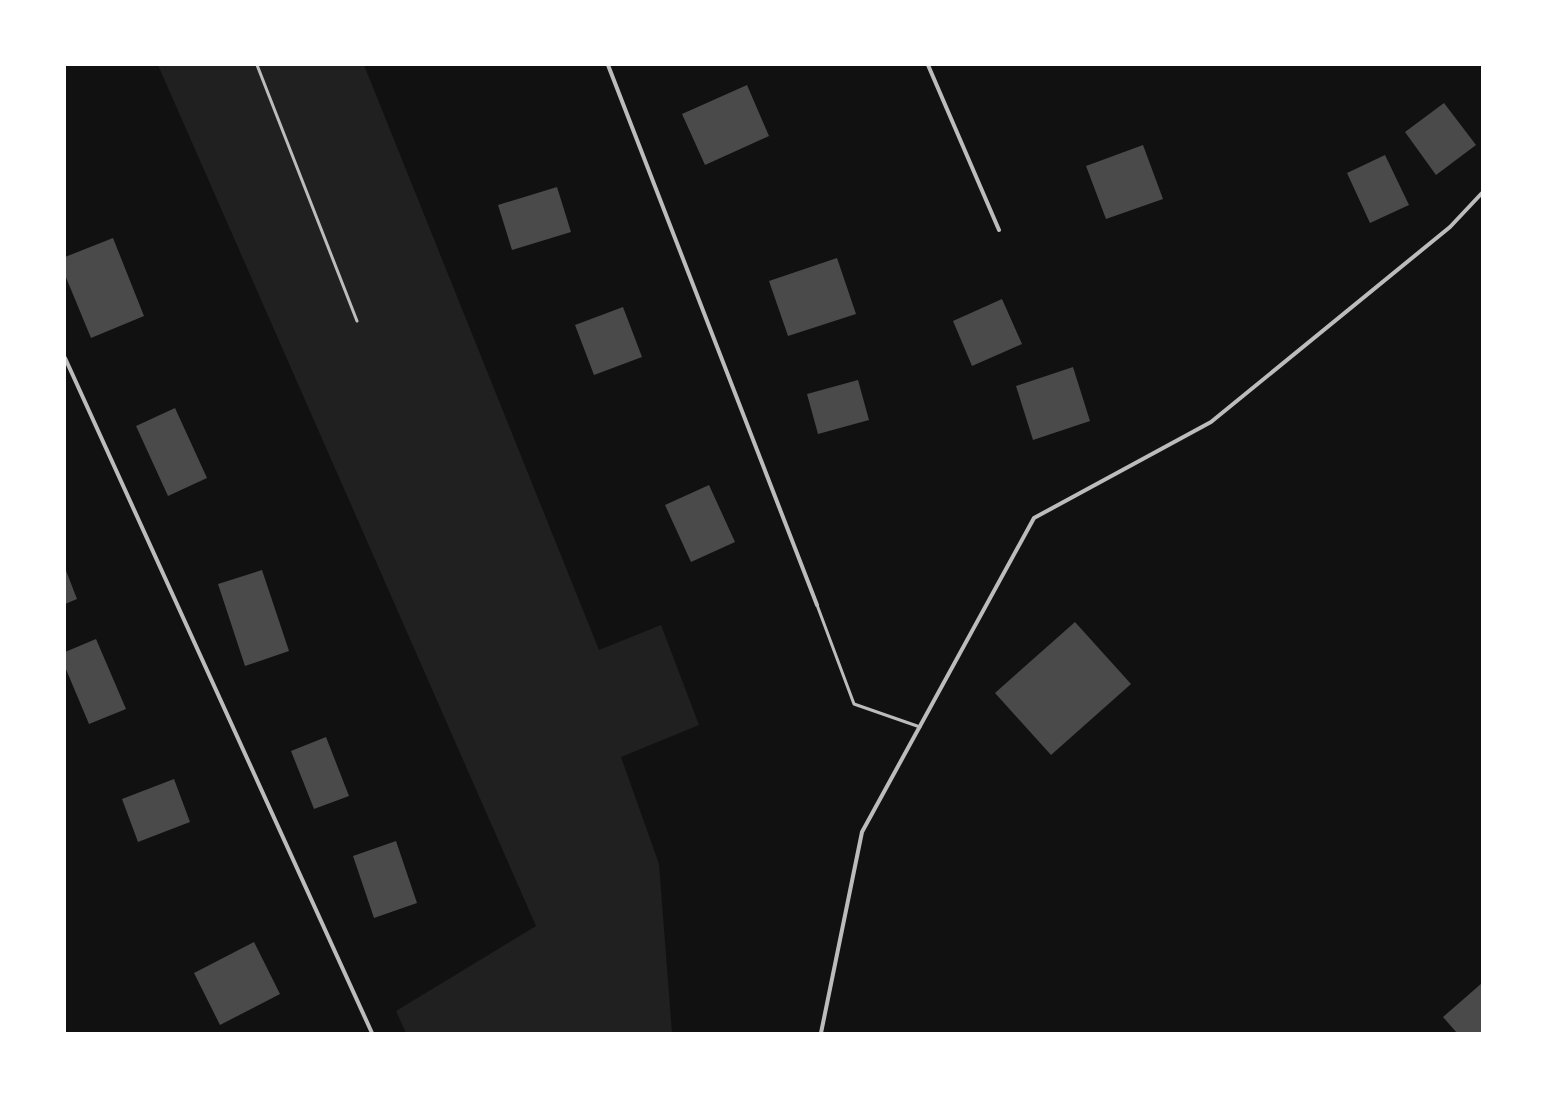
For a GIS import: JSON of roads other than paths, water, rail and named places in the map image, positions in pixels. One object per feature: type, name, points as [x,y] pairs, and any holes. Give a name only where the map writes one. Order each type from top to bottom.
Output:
[{"type":"street","points":[[608,65],[817,605]]},
{"type":"street","points":[[928,65],[999,230]]},
{"type":"street","points":[[821,1033],[862,832],[1034,518],[1211,422],[1450,227],[1482,193]]},
{"type":"street","points":[[65,358],[372,1033]]},
{"type":"lane","points":[[257,65],[357,321]]},
{"type":"lane","points":[[817,605],[854,704],[920,727]]}]
